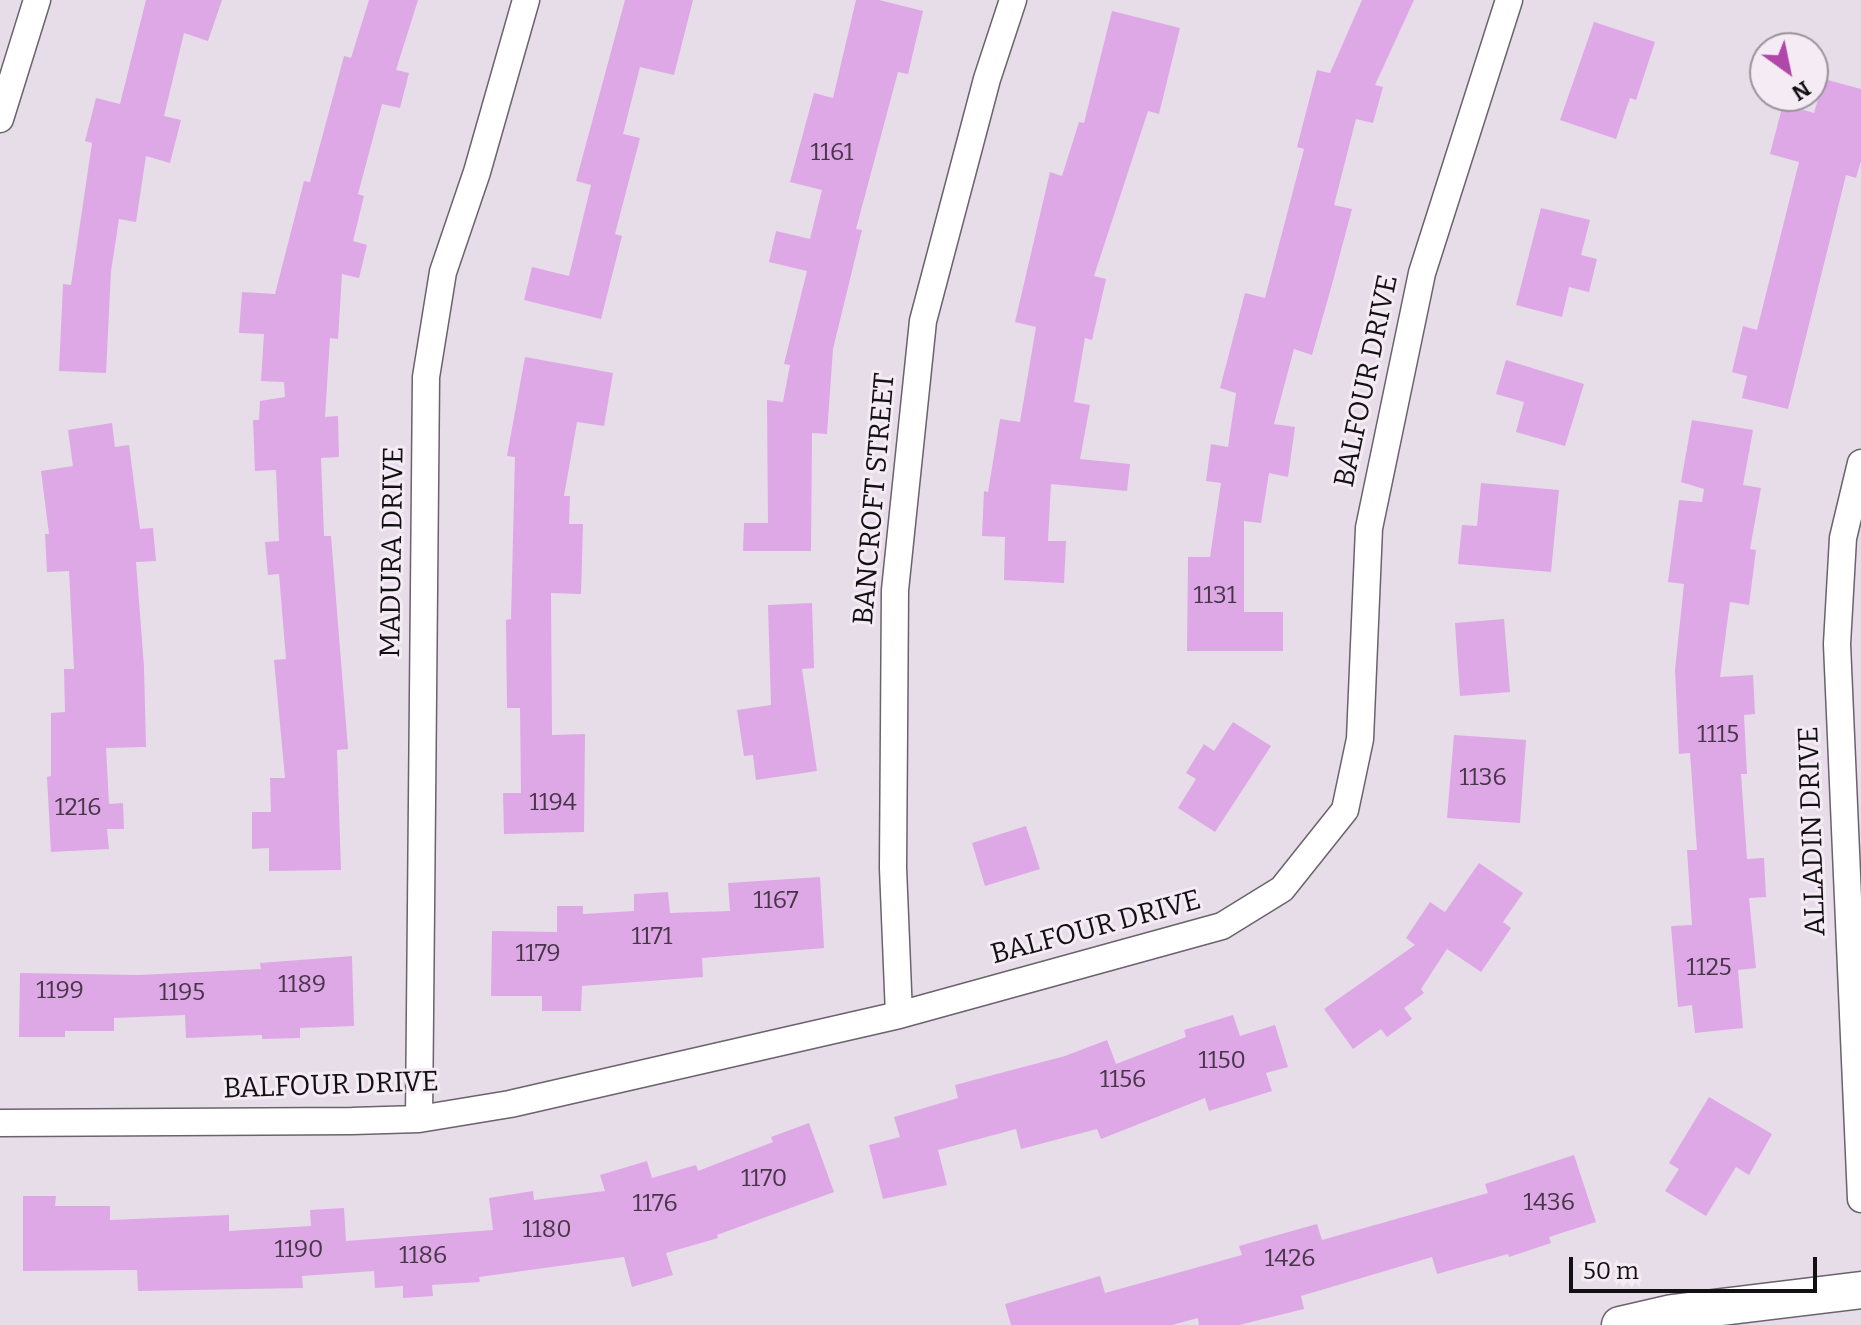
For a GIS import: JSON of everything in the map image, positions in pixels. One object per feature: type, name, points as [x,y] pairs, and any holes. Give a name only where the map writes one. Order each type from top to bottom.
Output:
[{"type":"main road","points":[[1620,1325],[1672,1313],[1861,1290]]},
{"type":"street","points":[[0,119],[37,0]]},
{"type":"street","name":"MADURA DRIVE","points":[[419,1119],[426,377],[443,272],[477,172],[526,0]]},
{"type":"street","name":"BANCROFT STREET","points":[[899,1015],[893,868],[895,590],[923,321],[987,79],[1013,0]]},
{"type":"street","name":"BALFOUR DRIVE","points":[[0,1123],[419,1119],[510,1104],[899,1015],[1222,926],[1282,889],[1345,810],[1360,739],[1372,513],[1422,273],[1509,0]]},
{"type":"street","name":"ALLADIN DRIVE","points":[[1861,463],[1843,538],[1837,644],[1861,1199]]},
{"type":"building","points":[[146,0],[222,0],[208,41],[184,33],[164,116],[181,120],[170,163],[146,156],[136,222],[119,219],[111,271],[106,373],[59,371],[63,284],[71,285],[92,143],[85,141],[96,98],[120,104]]},
{"type":"building","points":[[369,0],[418,0],[396,70],[409,73],[400,108],[382,104],[358,194],[364,196],[353,241],[367,245],[359,278],[342,274],[338,339],[330,338],[325,417],[338,416],[339,457],[321,458],[324,536],[331,536],[348,749],[337,750],[341,870],[269,871],[269,848],[252,849],[252,812],[271,812],[270,778],[285,778],[274,660],[286,659],[279,574],[268,575],[265,542],[279,541],[276,470],[255,471],[253,420],[259,420],[260,401],[285,397],[284,382],[261,381],[264,334],[239,333],[242,292],[275,294],[304,181],[310,182],[344,56],[351,58]]},
{"type":"building","points":[[625,0],[693,0],[674,75],[640,67],[623,134],[640,138],[615,234],[622,236],[601,319],[524,300],[532,267],[569,276],[591,185],[576,181]]},
{"type":"building","points":[[856,0],[879,0],[923,11],[908,74],[898,72],[856,229],[862,230],[833,349],[827,434],[812,433],[811,551],[743,551],[744,523],[768,523],[767,400],[783,402],[790,365],[784,364],[807,271],[769,262],[776,231],[810,239],[822,190],[790,182],[814,93],[833,98]]},
{"type":"building","points":[[1362,0],[1414,0],[1375,85],[1383,87],[1373,123],[1356,119],[1334,205],[1352,209],[1331,288],[1312,355],[1294,349],[1274,424],[1295,427],[1288,477],[1269,473],[1261,523],[1244,521],[1244,612],[1283,612],[1283,651],[1187,651],[1188,557],[1210,557],[1221,483],[1206,481],[1211,444],[1228,447],[1236,393],[1220,388],[1245,293],[1265,298],[1304,149],[1297,147],[1317,70],[1330,73]]},
{"type":"building","points":[[1112,11],[1180,28],[1159,114],[1148,111],[1094,276],[1106,279],[1092,340],[1085,338],[1074,402],[1090,405],[1080,459],[1130,464],[1127,491],[1051,484],[1048,541],[1066,541],[1064,583],[1004,580],[1005,537],[982,536],[984,491],[988,492],[1000,419],[1020,422],[1036,327],[1015,322],[1050,172],[1062,176],[1079,122],[1084,123]]},
{"type":"building","points":[[1594,22],[1655,42],[1636,100],[1630,98],[1616,139],[1560,120]]},
{"type":"building","points":[[1829,80],[1861,89],[1861,161],[1856,178],[1846,175],[1788,409],[1742,398],[1747,376],[1732,372],[1743,326],[1757,330],[1799,162],[1770,154],[1781,112],[1829,112]]},
{"type":"building","points":[[1541,208],[1590,220],[1581,255],[1597,259],[1589,292],[1569,287],[1562,317],[1516,305]]},
{"type":"building","points":[[525,357],[613,373],[604,426],[577,422],[564,496],[570,496],[569,524],[583,524],[581,594],[551,593],[552,735],[585,734],[584,832],[504,834],[503,793],[521,793],[520,708],[507,708],[506,620],[511,619],[515,457],[507,456]]},
{"type":"building","points":[[1506,360],[1584,384],[1565,446],[1516,432],[1524,402],[1496,394]]},
{"type":"building","points":[[1692,420],[1753,430],[1743,485],[1761,488],[1750,549],[1756,550],[1749,605],[1730,602],[1720,677],[1753,675],[1755,714],[1744,715],[1747,774],[1741,774],[1747,859],[1764,858],[1766,897],[1749,898],[1756,968],[1738,970],[1743,1028],[1695,1033],[1692,1005],[1678,1007],[1671,926],[1692,925],[1687,850],[1697,850],[1690,753],[1679,754],[1675,670],[1684,584],[1668,582],[1679,500],[1702,502],[1704,489],[1681,482]]},
{"type":"building","points":[[112,423],[115,447],[129,445],[140,529],[153,528],[156,561],[136,562],[146,747],[106,748],[109,804],[123,803],[124,829],[107,829],[109,849],[51,852],[47,777],[51,776],[51,713],[65,712],[64,669],[74,669],[69,571],[47,572],[45,534],[49,534],[41,471],[73,466],[68,430]]},
{"type":"building","points":[[1481,483],[1559,490],[1551,572],[1458,564],[1462,525],[1477,526]]},
{"type":"building","points":[[812,603],[814,668],[802,669],[817,771],[756,780],[753,755],[744,756],[737,710],[771,705],[768,605]]},
{"type":"building","points":[[1504,619],[1510,692],[1460,696],[1455,623]]},
{"type":"building","points":[[1233,722],[1271,746],[1215,832],[1178,808],[1196,779],[1186,773],[1204,744],[1214,751]]},
{"type":"building","points":[[1454,735],[1526,740],[1520,823],[1447,818]]},
{"type":"building","points":[[1026,826],[1040,869],[985,886],[972,843]]},
{"type":"building","points":[[1479,863],[1523,893],[1503,922],[1511,928],[1481,972],[1447,949],[1421,989],[1424,993],[1404,1008],[1412,1019],[1387,1037],[1381,1029],[1353,1049],[1324,1009],[1415,945],[1406,938],[1430,902],[1445,912]]},
{"type":"building","points":[[820,877],[824,948],[702,958],[703,977],[582,986],[581,1011],[542,1011],[542,996],[491,996],[492,931],[557,932],[557,906],[583,906],[583,914],[634,911],[634,894],[668,892],[670,913],[730,911],[728,883]]},
{"type":"building","points":[[352,956],[354,1026],[300,1028],[300,1038],[262,1039],[262,1035],[186,1038],[185,1015],[114,1018],[114,1031],[65,1031],[65,1037],[19,1037],[20,973],[139,975],[261,969],[260,963]]},
{"type":"building","points":[[1233,1015],[1240,1036],[1275,1025],[1288,1067],[1266,1073],[1272,1091],[1209,1111],[1205,1098],[1101,1139],[1097,1129],[1021,1149],[1016,1129],[938,1150],[947,1185],[883,1199],[869,1145],[900,1137],[894,1117],[958,1098],[955,1085],[1065,1056],[1107,1040],[1116,1064],[1186,1037],[1184,1030]]},
{"type":"building","points":[[1709,1097],[1772,1134],[1749,1175],[1736,1167],[1706,1216],[1665,1191],[1679,1169],[1669,1163]]},
{"type":"building","points":[[809,1123],[834,1192],[717,1235],[718,1238],[666,1253],[673,1275],[632,1287],[624,1257],[479,1277],[480,1282],[432,1285],[433,1296],[403,1298],[403,1286],[375,1288],[374,1271],[302,1276],[303,1288],[138,1291],[137,1270],[23,1271],[23,1196],[56,1196],[55,1206],[110,1206],[110,1220],[229,1215],[229,1231],[311,1226],[310,1210],[344,1208],[346,1241],[493,1230],[489,1198],[533,1191],[534,1200],[605,1191],[600,1175],[647,1161],[652,1178],[696,1165],[698,1171],[773,1142],[771,1137]]},
{"type":"building","points":[[1574,1155],[1596,1222],[1549,1237],[1551,1243],[1509,1257],[1508,1254],[1437,1274],[1432,1257],[1301,1296],[1304,1309],[1239,1325],[1199,1325],[1198,1318],[1172,1325],[1011,1325],[1005,1304],[1100,1276],[1105,1293],[1242,1255],[1239,1246],[1317,1224],[1322,1240],[1488,1193],[1485,1184]]}]
